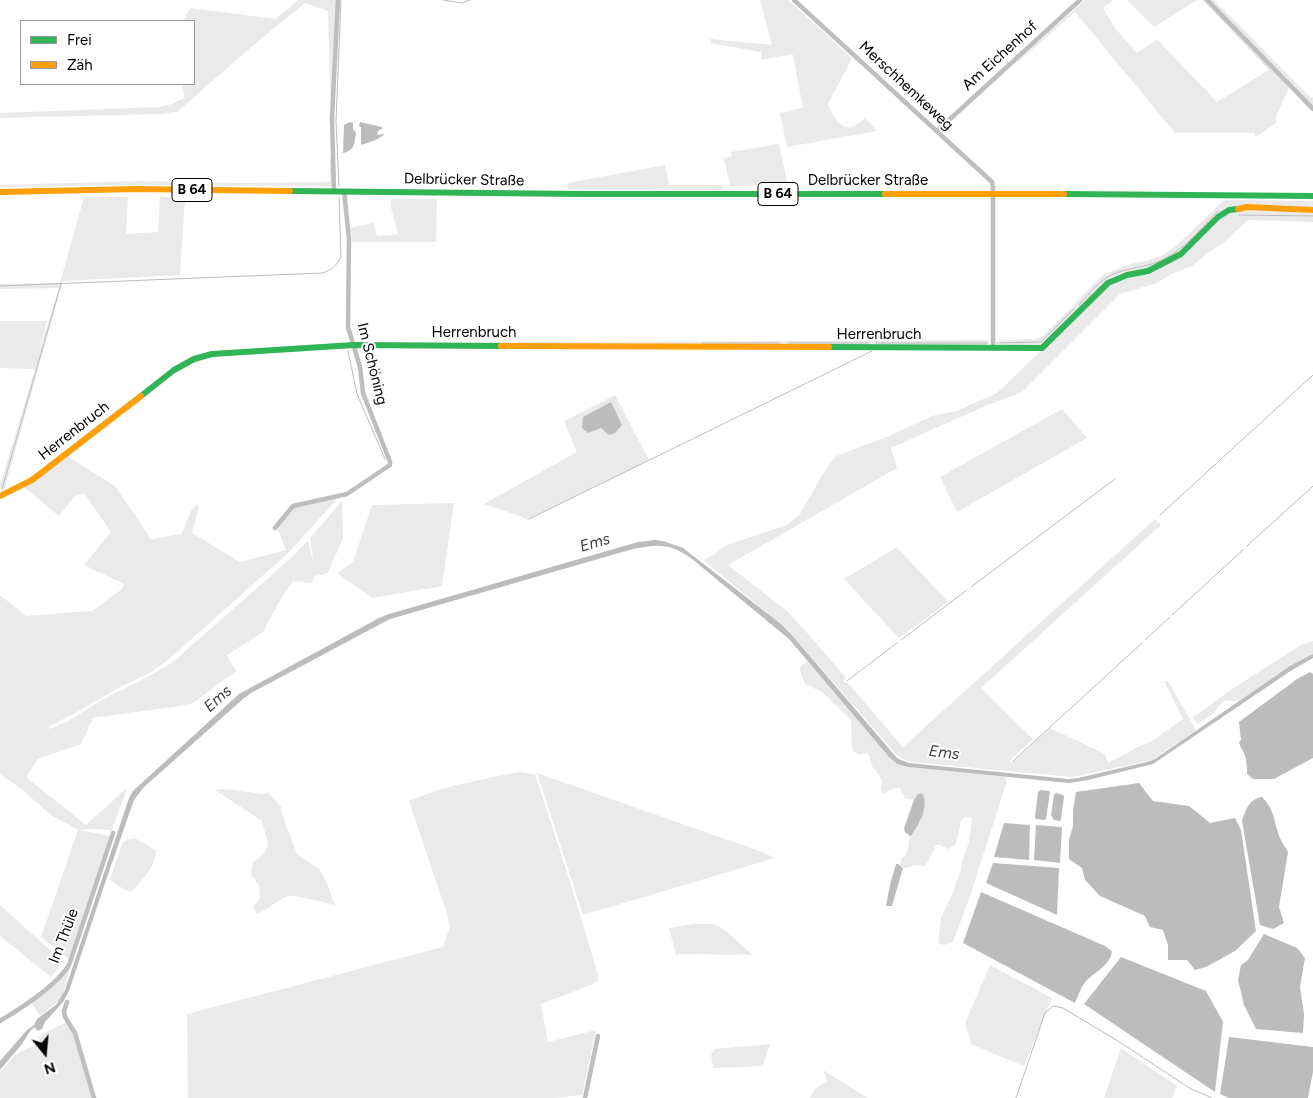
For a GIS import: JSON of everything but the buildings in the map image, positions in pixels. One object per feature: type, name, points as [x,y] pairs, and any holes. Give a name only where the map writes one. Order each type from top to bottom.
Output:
[{"type":"street","points":[[334,191],[332,118],[338,0]]},
{"type":"street","name":"Merschhemkeweg","points":[[794,0],[992,182],[993,194]]},
{"type":"street","name":"Am Eichenhof","points":[[937,131],[1080,0]]},
{"type":"street","points":[[1207,0],[1313,109]]},
{"type":"street","name":"Delbrücker Straße","points":[[0,192],[96,190],[583,194],[1313,196]]},
{"type":"street","name":"Im Schöning","points":[[275,528],[293,506],[347,494],[390,465],[363,393],[360,367],[348,328],[349,239],[344,191]]},
{"type":"street","points":[[993,194],[993,348]]},
{"type":"street","name":"Herrenbruch","points":[[0,496],[32,480],[174,370],[194,359],[212,354],[354,345],[1042,348],[1108,283],[1127,275],[1148,271],[1181,254],[1218,218],[1229,210],[1247,207],[1313,210]]},
{"type":"street","name":"Im Thüle","points":[[0,1021],[22,1007],[64,972],[113,833]]},
{"type":"street","points":[[67,1002],[64,1011],[65,1017],[75,1032],[94,1098]]},
{"type":"street","points":[[585,1098],[598,1036]]},
{"type":"shaded area","points":[[298,0],[337,0],[331,118],[328,11],[305,3],[177,112],[0,118],[0,113],[159,107],[172,104],[184,98],[182,85],[195,85],[195,20],[184,20],[190,8],[276,19]]},
{"type":"shaded area","points":[[760,0],[788,0],[852,58],[828,104],[838,121],[845,127],[854,126],[865,118],[877,131],[787,147],[780,113],[803,108],[793,55],[762,60],[761,52],[710,43],[710,39],[772,45]]},
{"type":"shaded area","points":[[1085,0],[1113,0],[1103,8],[1115,28],[1137,53],[1157,39],[1217,102],[1269,70],[1202,0],[1204,0],[1289,87],[1275,119],[1277,122],[1256,137],[1254,133],[1175,133],[1075,12],[1017,61]]},
{"type":"shaded area","points":[[1127,0],[1197,0],[1154,27]]},
{"type":"shaded area","points":[[1210,0],[1214,0],[1311,98],[1313,97],[1313,107]]},
{"type":"shaded area","points":[[350,122],[353,123],[353,129],[356,133],[354,143],[350,150],[343,153],[344,125]]},
{"type":"shaded area","points":[[360,122],[382,127],[377,133],[378,135],[384,135],[361,145]]},
{"type":"shaded area","points":[[779,144],[788,185],[730,186],[724,158],[732,156],[731,152]]},
{"type":"shaded area","points":[[332,157],[331,186],[131,185],[0,187],[0,185],[139,181],[328,182],[330,181],[330,158]]},
{"type":"shaded area","points":[[665,165],[669,185],[722,185],[723,190],[568,189],[567,183]]},
{"type":"shaded area","points":[[160,196],[185,199],[180,275],[63,281],[4,490],[1,492],[0,485],[35,369],[0,368],[0,321],[47,321],[39,352],[59,288],[0,289],[0,284],[60,283],[84,197],[128,197],[126,234],[158,232]]},
{"type":"shaded area","points":[[391,199],[437,199],[436,242],[352,242],[351,227],[374,223],[377,236],[398,234],[391,208]]},
{"type":"shaded area","points":[[1224,200],[1313,201],[1313,222],[1248,220],[1222,244],[1192,266],[1171,274],[1157,283],[1120,294],[1022,392],[985,406],[891,448],[897,468],[728,565],[787,611],[846,678],[843,681],[847,682],[903,747],[1155,519],[1161,525],[981,688],[1033,739],[1010,760],[1012,762],[1050,728],[1105,754],[1108,763],[1152,741],[1183,719],[1165,681],[1168,681],[1196,730],[1152,760],[1072,777],[911,762],[901,758],[787,629],[703,560],[727,545],[787,525],[800,514],[824,472],[835,457],[887,437],[932,416],[957,411],[997,393],[1044,348],[1001,346],[999,340],[1036,339],[1043,336],[1103,275],[1163,255],[1177,245]]},
{"type":"shaded area","points":[[988,340],[986,347],[361,343]]},
{"type":"shaded area","points":[[615,395],[649,460],[527,520],[484,504],[577,452],[564,421]]},
{"type":"shaded area","points":[[611,402],[622,425],[615,433],[609,435],[601,428],[588,433],[582,428],[583,417]]},
{"type":"shaded area","points":[[1062,409],[1087,438],[957,512],[940,477]]},
{"type":"shaded area","points":[[67,456],[115,486],[151,539],[181,534],[194,507],[197,505],[199,507],[192,533],[240,562],[286,550],[277,527],[294,507],[338,498],[287,554],[168,660],[155,670],[118,688],[48,727],[49,729],[68,721],[173,662],[291,558],[308,540],[311,556],[313,557],[310,538],[342,501],[343,539],[328,572],[315,576],[311,583],[293,581],[263,632],[227,655],[236,671],[193,703],[93,718],[81,744],[38,759],[29,772],[27,778],[86,825],[127,788],[112,830],[80,830],[110,836],[69,959],[41,937],[78,830],[51,815],[20,788],[0,774],[0,595],[26,616],[92,611],[122,589],[124,584],[84,565],[111,532],[84,493],[75,496],[59,516],[24,487]]},
{"type":"shaded area","points":[[454,503],[442,586],[372,598],[337,573],[353,562],[372,505]]},
{"type":"shaded area","points":[[655,540],[683,548],[781,624],[897,758],[909,763],[1068,779],[1147,762],[1155,759],[1290,666],[1313,654],[1313,658],[1292,670],[1153,764],[1069,783],[908,767],[897,764],[789,639],[692,559],[671,547],[650,546],[633,549],[390,619],[251,693],[143,788],[134,800],[69,991],[63,1002],[45,1022],[42,1029],[37,1031],[35,1027],[31,1030],[0,1070],[0,1061],[27,1030],[34,1025],[37,1019],[56,1005],[65,990],[129,798],[133,791],[239,694],[389,614],[638,542]]},
{"type":"shaded area","points":[[897,547],[948,602],[899,638],[844,579]]},
{"type":"shaded area","points":[[1313,641],[1313,654],[1290,666],[1239,701],[1222,702],[1214,713],[1198,724],[1192,718],[1232,689],[1301,645]]},
{"type":"shaded area","points":[[807,660],[897,764],[908,767],[1005,777],[1007,781],[953,942],[944,945],[938,943],[941,918],[961,870],[969,842],[972,818],[964,817],[961,821],[956,844],[948,849],[936,845],[926,865],[905,868],[900,865],[902,857],[905,857],[910,836],[920,822],[924,811],[918,794],[914,800],[905,798],[900,787],[882,794],[882,781],[873,768],[868,753],[859,755],[852,750],[851,720],[822,692],[805,684],[800,671],[801,666]]},
{"type":"shaded area","points":[[1310,672],[1313,674],[1313,758],[1274,779],[1253,779],[1247,774],[1246,758],[1239,744],[1241,740],[1239,722],[1297,679]]},
{"type":"shaded area","points":[[518,772],[535,774],[598,975],[598,981],[591,985],[541,1004],[548,1042],[596,1030],[582,1095],[553,1098],[188,1098],[187,1014],[443,947],[450,927],[409,801],[456,785]]},
{"type":"shaded area","points":[[537,773],[762,852],[775,858],[583,915]]},
{"type":"shaded area","points":[[1139,783],[1153,801],[1189,806],[1210,823],[1235,818],[1241,830],[1256,931],[1235,951],[1206,967],[1195,970],[1187,960],[1168,960],[1168,945],[1163,930],[1150,927],[1145,916],[1100,896],[1085,880],[1082,868],[1069,859],[1069,840],[1073,826],[1076,792]]},
{"type":"shaded area","points":[[228,789],[262,794],[269,793],[281,807],[297,854],[320,870],[335,905],[303,897],[288,896],[257,914],[253,907],[260,898],[259,885],[251,875],[253,862],[265,853],[268,843],[262,821],[215,790]]},
{"type":"shaded area","points":[[1041,790],[1050,792],[1046,819],[1044,820],[1036,819],[1035,817],[1038,792]]},
{"type":"shaded area","points":[[1056,793],[1064,796],[1060,821],[1054,820],[1051,815],[1054,795]]},
{"type":"shaded area","points":[[918,794],[923,794],[924,811],[910,836],[905,832],[904,828]]},
{"type":"shaded area","points":[[1262,797],[1273,813],[1279,836],[1288,852],[1279,907],[1284,923],[1273,929],[1260,925],[1242,821],[1251,802]]},
{"type":"shaded area","points":[[1004,823],[1030,825],[1029,860],[994,857]]},
{"type":"shaded area","points":[[1036,825],[1062,827],[1060,863],[1034,860]]},
{"type":"shaded area","points":[[134,838],[156,851],[151,868],[131,892],[118,886],[110,879],[123,842]]},
{"type":"shaded area","points":[[993,863],[1059,868],[1057,915],[986,883]]},
{"type":"shaded area","points":[[896,864],[903,868],[892,906],[886,906],[890,885]]},
{"type":"shaded area","points":[[981,892],[1105,946],[1112,951],[1106,964],[1084,983],[1075,1003],[963,943]]},
{"type":"shaded area","points":[[0,905],[63,962],[51,977],[0,936]]},
{"type":"shaded area","points":[[693,924],[718,926],[753,955],[676,955],[669,928]]},
{"type":"shaded area","points":[[1264,934],[1297,948],[1305,958],[1300,987],[1304,1014],[1303,1033],[1256,1029],[1244,1005],[1238,980],[1241,965],[1248,960]]},
{"type":"shaded area","points":[[1121,957],[1206,991],[1223,1022],[1215,1092],[1084,1004]]},
{"type":"shaded area","points":[[990,965],[1052,998],[1024,1066],[971,1044],[965,1023]]},
{"type":"shaded area","points":[[69,968],[63,993],[59,1000],[40,1016],[31,1002]]},
{"type":"shaded area","points":[[67,1022],[74,1035],[92,1098],[0,1098],[0,1072],[14,1056],[40,1042],[38,1036]]},
{"type":"shaded area","points":[[1229,1037],[1313,1047],[1313,1072],[1308,1098],[1229,1098],[1220,1094]]},
{"type":"shaded area","points":[[770,1044],[763,1066],[713,1068],[711,1055],[715,1049]]},
{"type":"shaded area","points":[[1121,1048],[1177,1086],[1172,1098],[1104,1098]]},
{"type":"shaded area","points":[[823,1070],[868,1098],[810,1098],[816,1088],[827,1081]]},
{"type":"waterway","points":[[339,186],[336,121],[341,0]]},
{"type":"waterway","points":[[443,0],[462,3],[470,0]]},
{"type":"waterway","points":[[0,286],[322,273],[333,267],[341,257],[339,197]]},
{"type":"waterway","points":[[1079,305],[1105,278],[1122,271],[1152,264],[1172,254],[1193,237],[1218,211]]},
{"type":"waterway","points":[[1239,215],[1313,216]]},
{"type":"waterway","points":[[2,489],[61,284]]},
{"type":"waterway","points":[[996,343],[1041,342],[1074,309]]},
{"type":"waterway","points":[[702,343],[779,343]]},
{"type":"waterway","points":[[789,343],[868,343]]},
{"type":"waterway","points":[[876,343],[988,343]]},
{"type":"waterway","points":[[348,351],[357,394],[385,459]]},
{"type":"waterway","points":[[529,519],[872,351]]},
{"type":"waterway","points":[[1160,515],[1313,375]]},
{"type":"waterway","points":[[971,587],[1115,479]]},
{"type":"waterway","points":[[1247,546],[1313,486]]},
{"type":"waterway","points":[[1172,615],[1244,549]]},
{"type":"waterway","points":[[901,640],[967,590]]},
{"type":"waterway","points":[[1145,640],[1170,617]]},
{"type":"waterway","points":[[847,681],[897,643]]},
{"type":"waterway","points":[[1013,761],[1142,643]]},
{"type":"waterway","points":[[1016,1098],[1045,1013],[1053,1006],[1063,1008],[1118,1041],[1191,1089],[1212,1098]]},
{"type":"traffic: fast","points":[[290,191],[583,194],[885,194]]},
{"type":"traffic: fast","points":[[1064,194],[1313,196]]},
{"type":"traffic: fast","points":[[829,347],[1042,348],[1108,283],[1127,275],[1148,271],[1181,254],[1218,217],[1229,210],[1238,209]]},
{"type":"traffic: fast","points":[[141,396],[174,370],[194,359],[212,354],[354,345],[501,346]]},
{"type":"traffic: slow","points":[[0,192],[136,189],[290,191]]},
{"type":"traffic: slow","points":[[885,194],[1064,194]]},
{"type":"traffic: slow","points":[[1238,209],[1247,207],[1313,210]]},
{"type":"traffic: slow","points":[[501,346],[829,347]]},
{"type":"traffic: slow","points":[[0,496],[32,480],[141,396]]},
{"type":"water label","name":"Ems","points":[[595,543]]},
{"type":"water label","name":"Ems","points":[[218,699]]},
{"type":"water label","name":"Ems","points":[[944,753]]}]
